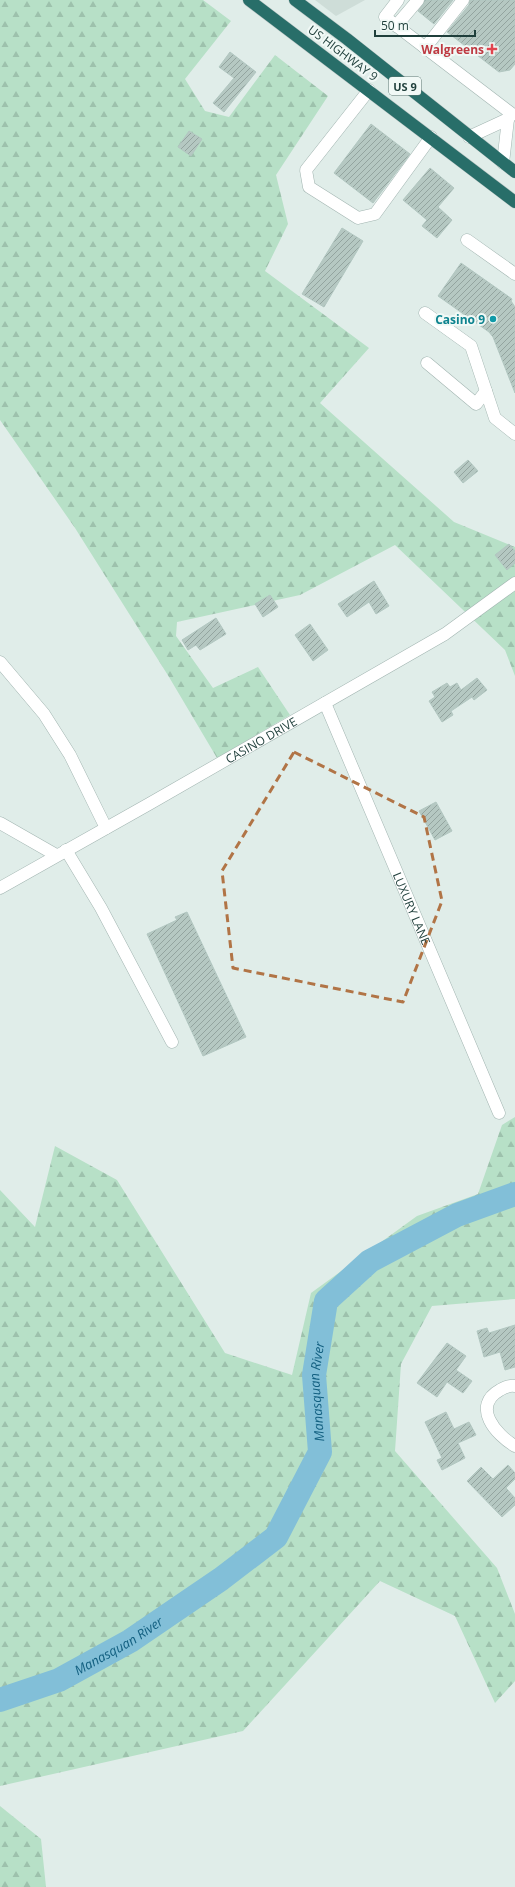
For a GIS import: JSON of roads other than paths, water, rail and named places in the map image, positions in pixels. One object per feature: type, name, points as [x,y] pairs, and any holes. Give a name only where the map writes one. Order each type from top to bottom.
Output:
[{"type":"highway","name":"US HIGHWAY 9","points":[[249,0],[515,202]]},
{"type":"highway","name":"US HIGHWAY 9","points":[[302,2],[469,137],[515,172]]},
{"type":"street","points":[[398,0],[385,17],[512,115]]},
{"type":"street","points":[[396,26],[418,0]]},
{"type":"street","points":[[425,48],[463,0]]},
{"type":"street","points":[[369,90],[306,170],[309,187],[358,218],[375,214],[431,137]]},
{"type":"street","points":[[469,137],[512,115]]},
{"type":"street","points":[[503,163],[512,115]]},
{"type":"street","points":[[467,240],[515,274]]},
{"type":"street","points":[[425,313],[471,346],[495,418],[515,434]]},
{"type":"street","points":[[427,364],[476,404],[486,392]]},
{"type":"street","name":"CASINO DRIVE","points":[[0,888],[445,634],[515,583]]},
{"type":"street","points":[[0,662],[44,714],[70,755],[106,828]]},
{"type":"street","name":"LUXURY LANE","points":[[325,702],[499,1113]]},
{"type":"street","points":[[0,823],[61,853],[100,908],[172,1042]]},
{"type":"street","points":[[515,1386],[508,1386],[494,1394],[488,1402],[487,1412],[493,1427],[504,1440],[515,1446]]},
{"type":"waterway","name":"Manasquan River","points":[[0,1700],[59,1680],[130,1641],[221,1579],[276,1537],[320,1452],[314,1375],[326,1301],[370,1261],[457,1215],[515,1194]]},
{"type":"place","name":"Walgreens","points":[[492,49]]},
{"type":"place","name":"Casino 9","points":[[493,319]]}]
